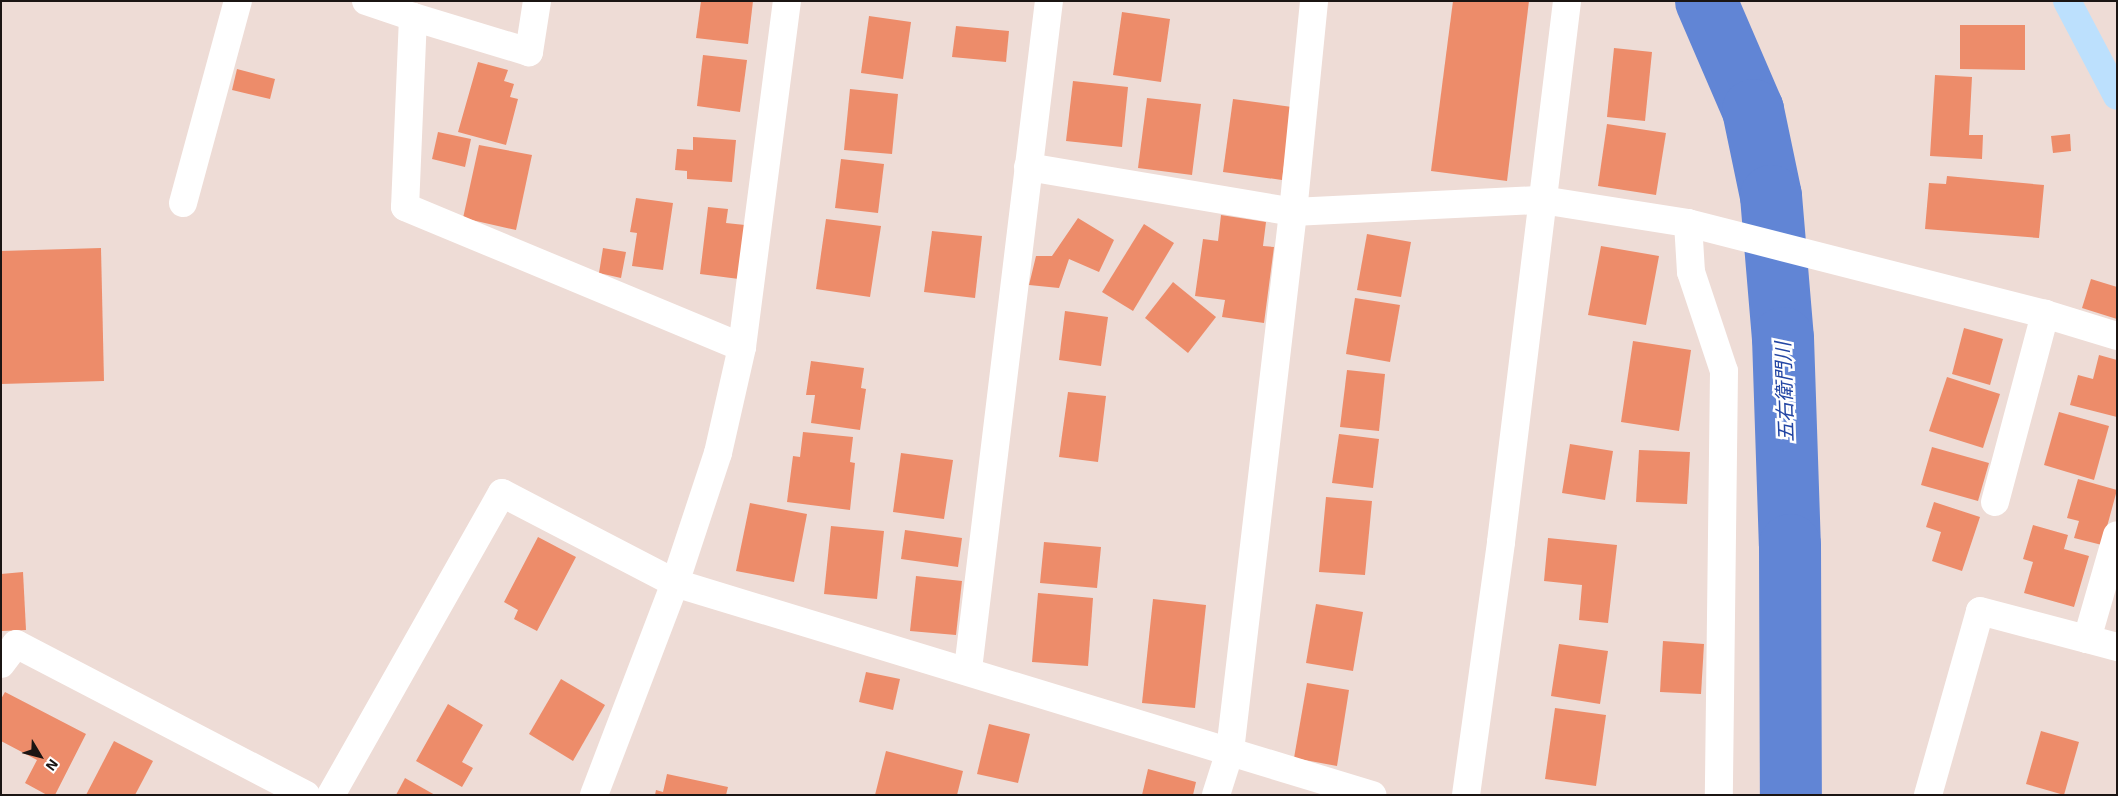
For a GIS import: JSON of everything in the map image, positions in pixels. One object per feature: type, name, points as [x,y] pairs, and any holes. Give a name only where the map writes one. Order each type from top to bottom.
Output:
[{"type":"main road","points":[[2067,1],[2117,96]]},
{"type":"street","points":[[183,203],[238,1]]},
{"type":"street","points":[[366,1],[529,52],[537,1]]},
{"type":"street","points":[[594,795],[675,583],[718,452],[742,347],[787,1]]},
{"type":"street","points":[[968,669],[1028,167],[1050,1]]},
{"type":"street","points":[[1216,795],[1230,750],[1294,212],[1314,1]]},
{"type":"street","points":[[1466,795],[1501,542],[1567,1]]},
{"type":"street","points":[[413,17],[405,207],[742,347]]},
{"type":"street","points":[[1028,167],[1294,212],[1542,200],[1688,223],[2045,314],[2117,336]]},
{"type":"street","points":[[1688,223],[1691,272],[1724,371],[1719,795]]},
{"type":"street","points":[[1995,502],[2045,314]]},
{"type":"street","points":[[331,795],[502,493],[675,583],[968,669],[1372,795]]},
{"type":"street","points":[[2087,639],[2117,536]]},
{"type":"street","points":[[1928,795],[1980,611],[2117,647]]},
{"type":"street","points":[[1,664],[16,644],[306,795]]},
{"type":"building","points":[[701,1],[753,1],[748,44],[696,38]]},
{"type":"building","points":[[1453,1],[1529,1],[1507,181],[1431,171]]},
{"type":"building","points":[[1122,12],[1170,19],[1161,82],[1113,75]]},
{"type":"building","points":[[869,16],[911,22],[903,79],[861,73]]},
{"type":"building","points":[[1960,25],[2025,25],[2025,70],[1960,69]]},
{"type":"building","points":[[956,26],[1009,31],[1006,62],[952,57]]},
{"type":"building","points":[[1614,48],[1652,52],[1645,121],[1607,117]]},
{"type":"building","points":[[703,55],[747,60],[740,112],[697,106]]},
{"type":"building","points":[[478,62],[508,70],[504,81],[514,84],[510,97],[518,99],[506,145],[458,132]]},
{"type":"building","points":[[237,69],[275,79],[270,99],[232,90]]},
{"type":"building","points":[[1935,75],[1972,77],[1969,135],[1983,135],[1982,159],[1930,156]]},
{"type":"building","points":[[1073,81],[1128,87],[1122,147],[1066,141]]},
{"type":"building","points":[[850,89],[898,94],[892,154],[844,150]]},
{"type":"building","points":[[1147,98],[1201,104],[1192,175],[1138,168]]},
{"type":"building","points":[[1233,99],[1292,107],[1282,180],[1223,172]]},
{"type":"building","points":[[1607,124],[1666,133],[1656,195],[1598,186]]},
{"type":"building","points":[[438,132],[471,139],[465,167],[432,159]]},
{"type":"building","points":[[2070,134],[2071,151],[2053,153],[2051,136]]},
{"type":"building","points":[[693,137],[736,140],[732,182],[687,179],[687,171],[675,170],[677,149],[693,150]]},
{"type":"building","points":[[479,145],[532,155],[516,230],[463,218]]},
{"type":"building","points":[[841,159],[884,164],[878,213],[835,208]]},
{"type":"building","points":[[1947,176],[2044,185],[2039,238],[1925,229],[1929,183],[1946,184]]},
{"type":"building","points":[[636,198],[673,203],[663,270],[632,266],[637,233],[630,232]]},
{"type":"building","points":[[708,207],[728,209],[726,223],[745,225],[739,279],[700,274]]},
{"type":"building","points":[[1221,215],[1266,222],[1263,246],[1274,247],[1264,323],[1222,317],[1225,300],[1195,296],[1203,239],[1218,241]]},
{"type":"building","points":[[1078,218],[1114,240],[1099,272],[1069,259],[1059,288],[1029,285],[1036,256],[1052,256]]},
{"type":"building","points":[[826,219],[881,226],[870,297],[816,289]]},
{"type":"building","points":[[1144,224],[1174,243],[1133,311],[1102,292]]},
{"type":"building","points":[[932,231],[982,236],[975,298],[924,292]]},
{"type":"building","points":[[1367,234],[1411,242],[1401,297],[1357,290]]},
{"type":"building","points":[[1601,246],[1659,256],[1646,325],[1588,315]]},
{"type":"building","points":[[101,248],[104,381],[1,384],[1,251]]},
{"type":"building","points":[[603,248],[626,252],[621,278],[599,273]]},
{"type":"building","points":[[2091,279],[2117,287],[2117,319],[2082,308]]},
{"type":"building","points":[[1173,282],[1216,317],[1188,353],[1145,318]]},
{"type":"building","points":[[1355,298],[1400,305],[1390,362],[1346,354]]},
{"type":"building","points":[[1065,311],[1108,317],[1101,366],[1059,360]]},
{"type":"building","points":[[1964,328],[2003,339],[1990,385],[1952,374]]},
{"type":"building","points":[[1633,341],[1691,350],[1679,431],[1621,422]]},
{"type":"building","points":[[2099,355],[2117,360],[2117,417],[2070,405],[2078,375],[2093,379]]},
{"type":"building","points":[[811,361],[864,368],[861,388],[866,389],[860,430],[811,423],[815,395],[806,395]]},
{"type":"building","points":[[1347,370],[1385,374],[1379,431],[1340,427]]},
{"type":"building","points":[[1947,377],[2000,394],[1983,448],[1929,431]]},
{"type":"building","points":[[1068,392],[1106,396],[1098,462],[1059,457]]},
{"type":"building","points":[[2059,412],[2109,426],[2094,480],[2044,465]]},
{"type":"building","points":[[803,432],[853,437],[850,462],[855,463],[850,510],[787,502],[793,456],[800,457]]},
{"type":"building","points":[[1339,434],[1379,439],[1373,488],[1332,483]]},
{"type":"building","points":[[1570,444],[1613,451],[1605,500],[1562,493]]},
{"type":"building","points":[[1932,447],[1989,463],[1978,501],[1921,485]]},
{"type":"building","points":[[1639,450],[1690,452],[1687,504],[1636,502]]},
{"type":"building","points":[[901,453],[953,460],[944,519],[893,512]]},
{"type":"building","points":[[2078,479],[2117,490],[2102,545],[2074,538],[2079,521],[2067,518]]},
{"type":"building","points":[[1326,497],[1372,501],[1365,575],[1319,572]]},
{"type":"building","points":[[1934,502],[1980,517],[1962,571],[1932,561],[1941,532],[1926,527]]},
{"type":"building","points":[[750,503],[807,514],[794,582],[736,571]]},
{"type":"building","points":[[2033,525],[2068,535],[2064,549],[2089,556],[2074,607],[2024,593],[2033,562],[2023,559]]},
{"type":"building","points":[[831,526],[884,531],[877,599],[824,594]]},
{"type":"building","points":[[905,530],[962,538],[958,567],[901,559]]},
{"type":"building","points":[[538,537],[576,557],[537,631],[514,619],[518,610],[504,602]]},
{"type":"building","points":[[1548,538],[1617,545],[1608,623],[1579,620],[1582,585],[1544,581]]},
{"type":"building","points":[[1044,542],[1101,547],[1097,588],[1040,583]]},
{"type":"building","points":[[23,572],[26,630],[1,631],[1,574]]},
{"type":"building","points":[[916,576],[962,581],[956,635],[910,631]]},
{"type":"building","points":[[1038,593],[1093,598],[1088,666],[1032,662]]},
{"type":"building","points":[[1153,599],[1206,605],[1195,708],[1142,703]]},
{"type":"building","points":[[1316,604],[1363,612],[1353,671],[1306,663]]},
{"type":"building","points":[[1663,641],[1704,644],[1701,694],[1660,692]]},
{"type":"building","points":[[1559,644],[1608,651],[1600,704],[1551,696]]},
{"type":"building","points":[[866,672],[900,679],[893,710],[859,702]]},
{"type":"building","points":[[561,679],[605,705],[573,761],[529,734]]},
{"type":"building","points":[[1307,683],[1349,690],[1337,766],[1294,758]]},
{"type":"building","points":[[5,692],[86,734],[55,795],[47,795],[25,783],[37,760],[1,741],[1,699]]},
{"type":"building","points":[[448,704],[483,725],[462,762],[473,768],[462,787],[416,761]]},
{"type":"building","points":[[1555,708],[1606,715],[1596,786],[1545,779]]},
{"type":"building","points":[[989,724],[1030,734],[1018,783],[977,774]]},
{"type":"building","points":[[2041,731],[2079,742],[2064,795],[2026,784]]},
{"type":"building","points":[[114,741],[153,761],[135,795],[86,795]]},
{"type":"building","points":[[886,751],[963,771],[957,795],[875,795]]},
{"type":"building","points":[[1148,769],[1196,782],[1193,795],[1142,795]]},
{"type":"building","points":[[667,774],[728,787],[726,795],[655,795],[656,790],[663,792]]},
{"type":"building","points":[[405,778],[435,795],[396,795]]},
{"type":"waterway","name":"五右衛門川","points":[[1706,1],[1753,110],[1771,196],[1783,338],[1790,545],[1791,795]]}]
